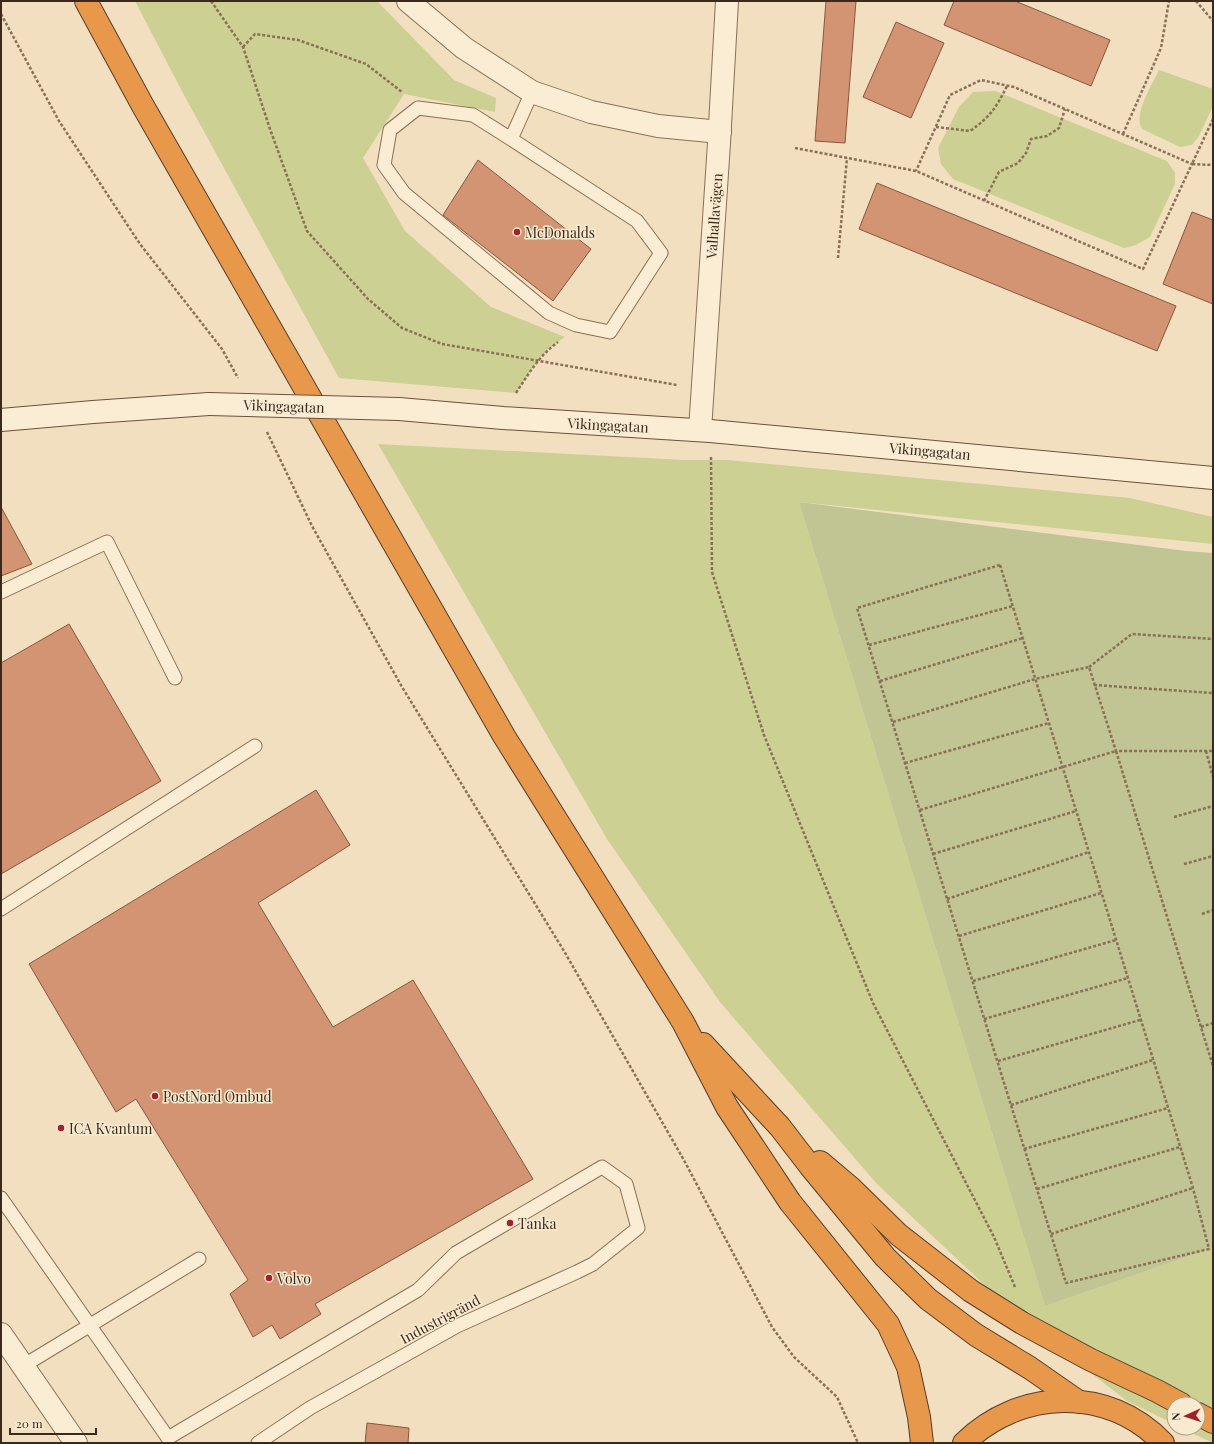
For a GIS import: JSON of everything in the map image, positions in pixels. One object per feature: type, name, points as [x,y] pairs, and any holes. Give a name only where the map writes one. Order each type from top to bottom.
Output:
[{"type":"highway","points":[[86,1],[147,113],[504,736],[683,1022],[727,1108],[790,1202],[888,1324],[908,1367],[919,1417],[922,1443]]},
{"type":"highway","points":[[683,1022],[780,1127],[885,1257],[928,1299],[976,1335],[1030,1368],[1079,1402]]},
{"type":"highway","points":[[780,1127],[852,1189],[899,1235],[971,1291],[1022,1323],[1084,1356],[1166,1396]]},
{"type":"highway","points":[[964,1443],[976,1431],[999,1416],[1025,1406],[1052,1401],[1079,1402],[1106,1408],[1131,1418],[1154,1434],[1163,1443]]},
{"type":"street","points":[[408,1],[464,48],[532,92],[591,112],[658,126],[720,132]]},
{"type":"street","name":"Valhallavägen","points":[[705,430],[703,390],[727,1]]},
{"type":"street","name":"Vikingagatan","points":[[1,420],[209,404],[399,409],[503,418],[705,430],[1213,478]]},
{"type":"street","points":[[1,1334],[76,1443]]},
{"type":"lane","points":[[511,139],[532,92]]},
{"type":"lane","points":[[418,108],[472,115],[511,139],[637,221],[661,254],[610,332],[576,325],[549,313],[404,193],[384,165],[390,130],[418,108]]},
{"type":"lane","points":[[1,592],[107,542],[174,678]]},
{"type":"lane","points":[[1,909],[255,746]]},
{"type":"lane","name":"Industrigränd","points":[[89,1325],[168,1438],[418,1290],[456,1254],[602,1167],[626,1184],[638,1228],[593,1264],[457,1326],[310,1408],[258,1443]]},
{"type":"lane","points":[[1,1198],[89,1325]]},
{"type":"lane","points":[[23,1366],[199,1259]]},
{"type":"path","points":[[210,1],[243,47],[307,231],[368,299],[402,328],[442,344],[703,390]]},
{"type":"path","points":[[1123,134],[1161,48],[1170,1]]},
{"type":"path","points":[[1196,1],[1213,21]]},
{"type":"path","points":[[1,14],[59,120],[140,244],[222,350],[241,383]]},
{"type":"path","points":[[243,47],[255,34],[304,42],[366,64],[404,94],[418,108]]},
{"type":"path","points":[[916,171],[950,95],[981,80],[1014,87],[1192,164],[1213,165]]},
{"type":"path","points":[[936,127],[970,131],[985,120],[998,104],[1007,86]]},
{"type":"path","points":[[984,201],[999,172],[1018,163],[1026,153],[1031,139],[1047,136],[1059,128],[1065,109]]},
{"type":"path","points":[[795,148],[916,171],[1143,269],[1213,119]]},
{"type":"path","points":[[838,258],[847,158]]},
{"type":"path","points":[[503,418],[537,361],[576,325]]},
{"type":"path","points":[[705,430],[712,572],[764,735],[873,1003],[994,1237],[1016,1291]]},
{"type":"path","points":[[266,431],[312,526],[402,687],[568,958],[685,1162],[772,1327],[794,1357],[837,1397],[858,1443]]},
{"type":"path","points":[[1000,565],[1023,638],[1180,1147],[1209,1249],[1066,1283],[857,608],[1000,565]]},
{"type":"path","points":[[869,645],[1013,606]]},
{"type":"path","points":[[893,722],[1035,679],[1089,667],[1132,634],[1213,639]]},
{"type":"path","points":[[880,682],[1023,638]]},
{"type":"path","points":[[1089,667],[1213,1066]]},
{"type":"path","points":[[1094,685],[1213,693]]},
{"type":"path","points":[[905,763],[1049,723]]},
{"type":"path","points":[[920,810],[1116,751],[1213,751]]},
{"type":"path","points":[[1206,751],[1213,777]]},
{"type":"path","points":[[1174,817],[1213,806]]},
{"type":"path","points":[[933,854],[1076,811]]},
{"type":"path","points":[[947,898],[1089,852]]},
{"type":"path","points":[[1184,864],[1213,856]]},
{"type":"path","points":[[959,936],[1101,893]]},
{"type":"path","points":[[1202,914],[1213,910]]},
{"type":"path","points":[[973,981],[1116,940]]},
{"type":"path","points":[[984,1019],[1128,978]]},
{"type":"path","points":[[998,1062],[1140,1020]]},
{"type":"path","points":[[1201,1027],[1213,1023]]},
{"type":"path","points":[[1011,1105],[1153,1060]]},
{"type":"path","points":[[1024,1149],[1168,1108]]},
{"type":"path","points":[[1037,1189],[1180,1147]]},
{"type":"path","points":[[1051,1234],[1192,1188]]},
{"type":"green space","points":[[135,1],[377,1],[454,80],[496,98],[495,112],[404,94],[363,158],[405,231],[491,307],[565,337],[549,348],[537,361],[516,393],[339,378],[184,95]]},
{"type":"green space","points":[[1159,70],[1213,89],[1213,106],[1199,136],[1192,145],[1180,147],[1142,129],[1140,116],[1144,100]]},
{"type":"green space","points":[[995,91],[1167,161],[1175,173],[1175,184],[1150,237],[1136,245],[1124,248],[953,179],[941,164],[938,148],[959,107],[973,92]]},
{"type":"green space","points":[[378,444],[684,460],[727,460],[1130,498],[1213,517],[1213,544],[799,502],[1045,1306],[1213,1248],[1213,1443],[1198,1436],[1206,1436],[1206,1396],[1166,1396],[1166,1420],[1127,1401],[1022,1320],[877,1184],[720,1002],[607,839]]},
{"type":"green space","points":[[799,502],[1186,551],[1213,553],[1213,1248],[1045,1306]]},
{"type":"building","points":[[826,1],[856,1],[845,143],[815,141]]},
{"type":"building","points":[[954,1],[1015,1],[1110,40],[1091,86],[944,25]]},
{"type":"building","points":[[896,22],[944,43],[911,118],[863,97]]},
{"type":"building","name":"McDonalds","points":[[478,160],[591,249],[553,301],[443,215]]},
{"type":"building","points":[[877,183],[1176,306],[1157,351],[859,229]]},
{"type":"building","points":[[1192,212],[1213,220],[1213,304],[1163,284]]},
{"type":"building","points":[[1,507],[32,564],[1,576]]},
{"type":"building","points":[[69,624],[161,781],[1,874],[1,663]]},
{"type":"building","points":[[316,790],[350,845],[258,903],[333,1027],[413,980],[533,1179],[315,1304],[321,1314],[280,1339],[272,1325],[253,1337],[230,1294],[248,1280],[136,1099],[116,1112],[29,964]]},
{"type":"building","points":[[367,1423],[409,1428],[408,1443],[365,1443]]},
{"type":"place","name":"McDonalds","points":[[517,232]]},
{"type":"place","name":"PostNord Ombud","points":[[155,1096]]},
{"type":"place","name":"ICA Kvantum","points":[[61,1128]]},
{"type":"place","name":"Tanka","points":[[510,1223]]},
{"type":"place","name":"Volvo","points":[[269,1278]]}]
